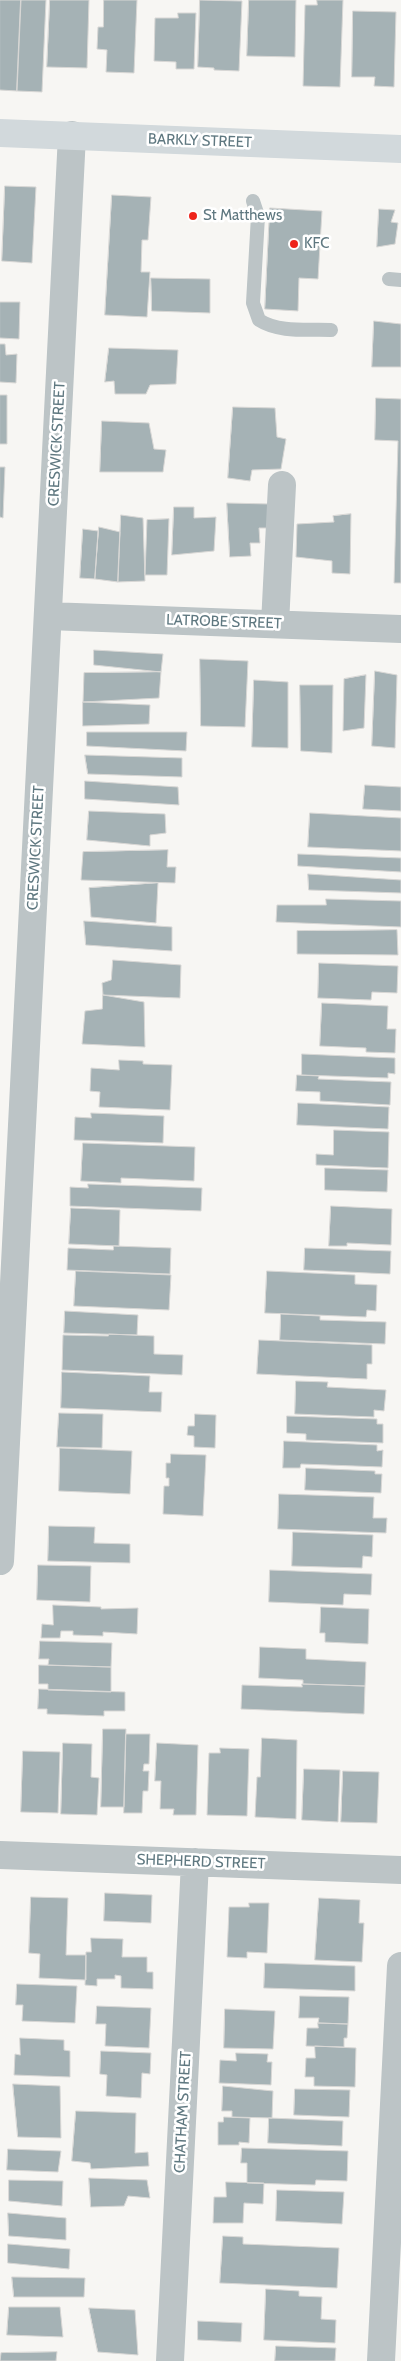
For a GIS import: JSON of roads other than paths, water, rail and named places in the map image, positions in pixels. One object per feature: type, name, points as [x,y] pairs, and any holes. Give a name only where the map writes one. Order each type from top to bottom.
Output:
[{"type":"street","name":"BARKLY STREET","points":[[0,132],[401,149]]},
{"type":"street","name":"CRESWICK STREET","points":[[0,1561],[72,135]]},
{"type":"street","points":[[275,624],[282,485]]},
{"type":"street","name":"LATROBE STREET","points":[[48,616],[401,629]]},
{"type":"street","name":"SHEPHERD STREET","points":[[0,1854],[401,1870]]},
{"type":"street","name":"CHATHAM STREET","points":[[170,2361],[195,1862]]},
{"type":"street","points":[[381,2361],[401,1966]]},
{"type":"lane","points":[[253,201],[258,216],[253,303],[259,320],[267,325],[284,328],[331,330]]},
{"type":"place","name":"St Matthews","points":[[193,216]]},
{"type":"place","name":"KFC","points":[[294,244]]}]
